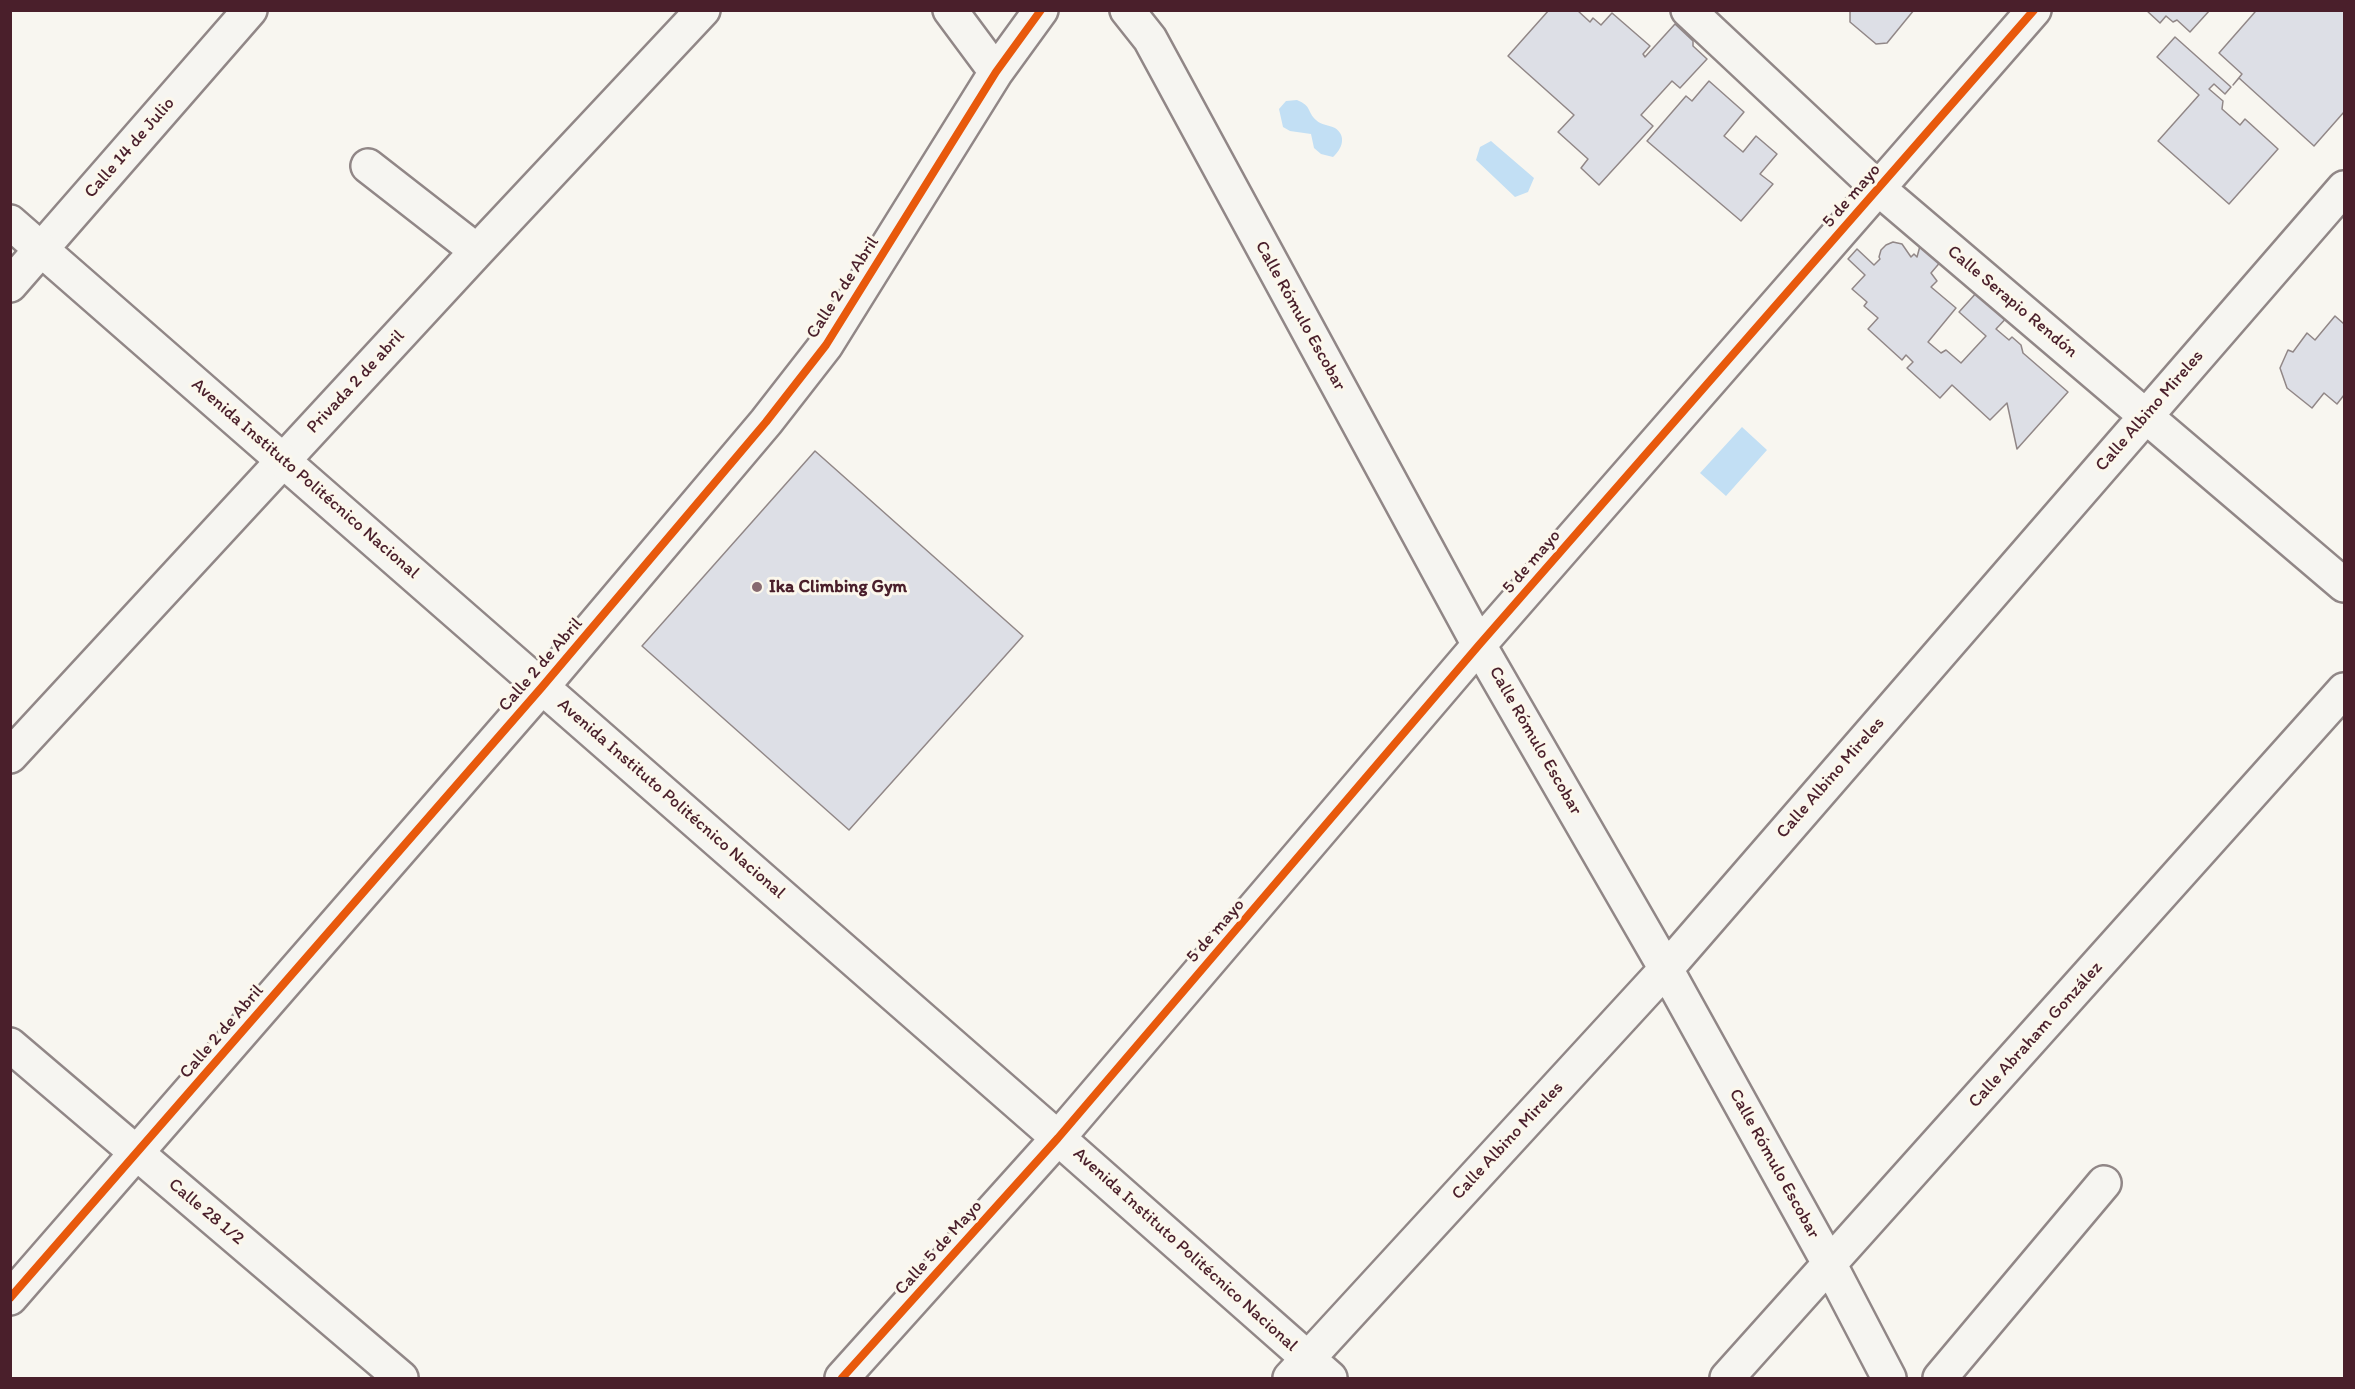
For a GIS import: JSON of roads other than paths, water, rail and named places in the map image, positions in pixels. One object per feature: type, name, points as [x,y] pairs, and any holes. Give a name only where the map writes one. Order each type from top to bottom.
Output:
[{"type":"street","name":"Calle 14 de Julio","points":[[10,285],[250,10]]},
{"type":"street","name":"Privada 2 de abril","points":[[10,756],[703,10]]},
{"type":"street","points":[[950,10],[996,72]]},
{"type":"street","name":"Calle 2 de Abril","points":[[10,1298],[542,687],[766,422],[826,345],[996,72],[1041,10]]},
{"type":"street","name":"Calle Rómulo Escobar","points":[[1127,10],[1150,39],[1479,645],[1666,969],[1830,1265],[1889,1378]]},
{"type":"street","name":"Calle Serapio Rendón","points":[[1688,10],[1879,189],[2344,585]]},
{"type":"street","name":"5 de mayo","points":[[1058,1138],[1479,645],[2034,10]]},
{"type":"street","points":[[368,166],[477,251]]},
{"type":"street","name":"Calle Albino Mireles","points":[[1309,1372],[1666,969],[2344,188]]},
{"type":"street","name":"Avenida Instituto Politécnico Nacional","points":[[10,222],[43,248],[1058,1138],[1309,1372]]},
{"type":"street","name":"Calle Abraham González","points":[[1727,1378],[2344,690]]},
{"type":"street","name":"Calle 28 1/2","points":[[10,1045],[401,1378]]},
{"type":"street","name":"Calle 5 de Mayo","points":[[842,1378],[1058,1138]]},
{"type":"street","points":[[1940,1378],[2104,1183]]},
{"type":"water","points":[[1297,100],[1307,107],[1318,122],[1339,131],[1342,142],[1333,157],[1321,154],[1314,148],[1311,134],[1290,131],[1283,127],[1279,109],[1286,101]]},
{"type":"water","points":[[1491,141],[1534,178],[1528,192],[1515,197],[1476,160],[1480,147]]},
{"type":"water","points":[[1742,427],[1767,450],[1726,496],[1700,473]]},
{"type":"place","name":"Ika Climbing Gym","points":[[757,587]]}]
